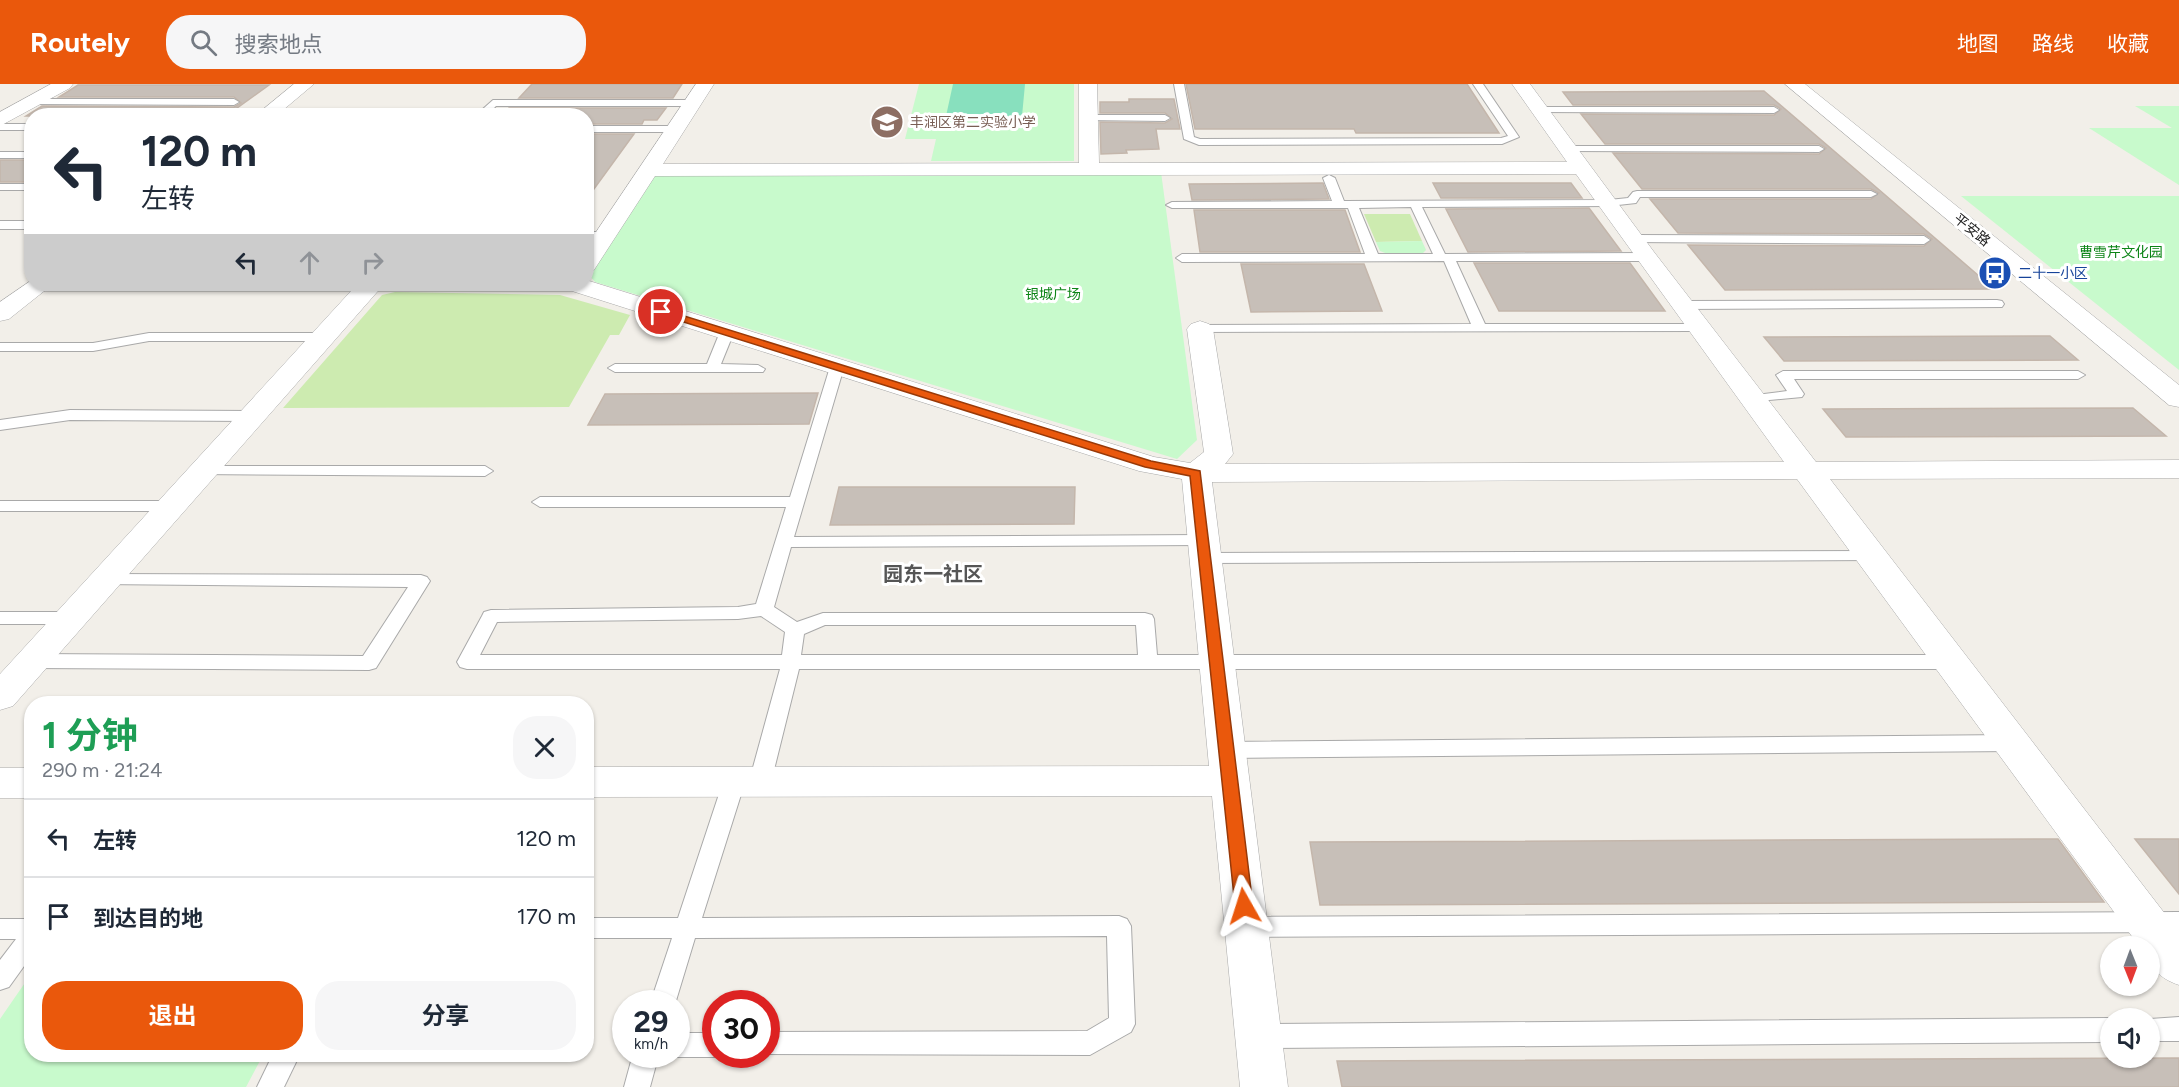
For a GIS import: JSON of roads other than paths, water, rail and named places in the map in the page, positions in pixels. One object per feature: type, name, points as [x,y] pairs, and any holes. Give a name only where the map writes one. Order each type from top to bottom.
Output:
[{"type":"street","points":[[0,104],[35,84]]},
{"type":"street","points":[[0,120],[64,84]]},
{"type":"street","points":[[274,108],[305,84]]},
{"type":"street","points":[[596,236],[649,170],[705,84]]},
{"type":"street","points":[[1088,84],[1089,169]]},
{"type":"street","points":[[1521,84],[1640,248],[1950,662],[2013,743],[2163,922],[2179,966]]},
{"type":"street","name":"平安路","points":[[1794,84],[2179,399]]},
{"type":"street","points":[[649,170],[1582,168]]},
{"type":"street","points":[[594,290],[1149,465],[1196,473],[2179,470]]},
{"type":"street","points":[[0,314],[31,291]]},
{"type":"street","points":[[0,697],[365,291]]},
{"type":"street","points":[[1196,473],[1219,454],[1200,329]]},
{"type":"street","points":[[1196,473],[1264,1087]]},
{"type":"street","points":[[594,782],[747,782],[1228,765]]},
{"type":"street","points":[[0,783],[24,783]]},
{"type":"lane","points":[[1179,84],[1189,139],[1199,142],[1502,141],[1514,137],[1478,84]]},
{"type":"lane","points":[[32,102],[234,102]]},
{"type":"lane","points":[[488,108],[493,103],[693,103]]},
{"type":"lane","points":[[1540,110],[1774,110]]},
{"type":"lane","points":[[1088,118],[1165,118]]},
{"type":"lane","points":[[0,127],[24,127]]},
{"type":"lane","points":[[594,129],[675,129]]},
{"type":"lane","points":[[1569,149],[1819,149]]},
{"type":"lane","points":[[0,155],[24,155]]},
{"type":"lane","points":[[1329,178],[1346,204],[1373,258]]},
{"type":"lane","points":[[0,187],[24,187]]},
{"type":"lane","points":[[1172,205],[1609,203],[1632,201],[1637,194],[1871,194]]},
{"type":"lane","points":[[1415,204],[1480,328]]},
{"type":"lane","points":[[0,225],[24,225]]},
{"type":"lane","points":[[1182,258],[1444,258],[1640,248],[1924,240]]},
{"type":"lane","points":[[1200,329],[1480,328],[1691,316],[1997,304]]},
{"type":"lane","points":[[712,369],[727,332]]},
{"type":"lane","points":[[2,347],[93,347],[149,337],[323,337]]},
{"type":"lane","points":[[764,609],[837,367]]},
{"type":"lane","points":[[615,368],[758,369]]},
{"type":"lane","points":[[1753,399],[1797,394],[1783,375],[2078,375]]},
{"type":"lane","points":[[0,425],[70,415],[252,416]]},
{"type":"lane","points":[[202,471],[485,471]]},
{"type":"lane","points":[[540,502],[796,502]]},
{"type":"lane","points":[[0,506],[171,506]]},
{"type":"lane","points":[[784,542],[1204,549],[1870,555]]},
{"type":"lane","points":[[32,661],[369,663],[421,581],[105,580]]},
{"type":"lane","points":[[795,630],[764,609],[738,613],[491,616],[467,662],[1950,662]]},
{"type":"lane","points":[[0,618],[71,618]]},
{"type":"lane","points":[[795,630],[824,619],[1146,619],[1148,663]]},
{"type":"lane","points":[[666,990],[686,927],[747,782],[791,662],[795,630]]},
{"type":"lane","points":[[1228,765],[2013,743]]},
{"type":"lane","points":[[1246,927],[2163,922]]},
{"type":"lane","points":[[594,928],[1119,926],[1122,1024],[1090,1043],[780,1044]]},
{"type":"lane","points":[[0,929],[24,929]]},
{"type":"lane","points":[[0,979],[24,947]]},
{"type":"lane","points":[[2160,1030],[2179,1029]]},
{"type":"lane","points":[[1258,1036],[2100,1030]]},
{"type":"lane","points":[[270,1087],[283,1062]]},
{"type":"lane","points":[[637,1087],[642,1068]]},
{"type":"place","name":"丰润区第二实验小学","points":[[887,122]]},
{"type":"place","name":"二十一小区","points":[[1995,273]]},
{"type":"district","name":"园东一社区","points":[[933,574]]},
{"type":"park label","name":"曹雪芹文化园","points":[[2121,252]]},
{"type":"park label","name":"银城广场","points":[[1053,294]]}]
